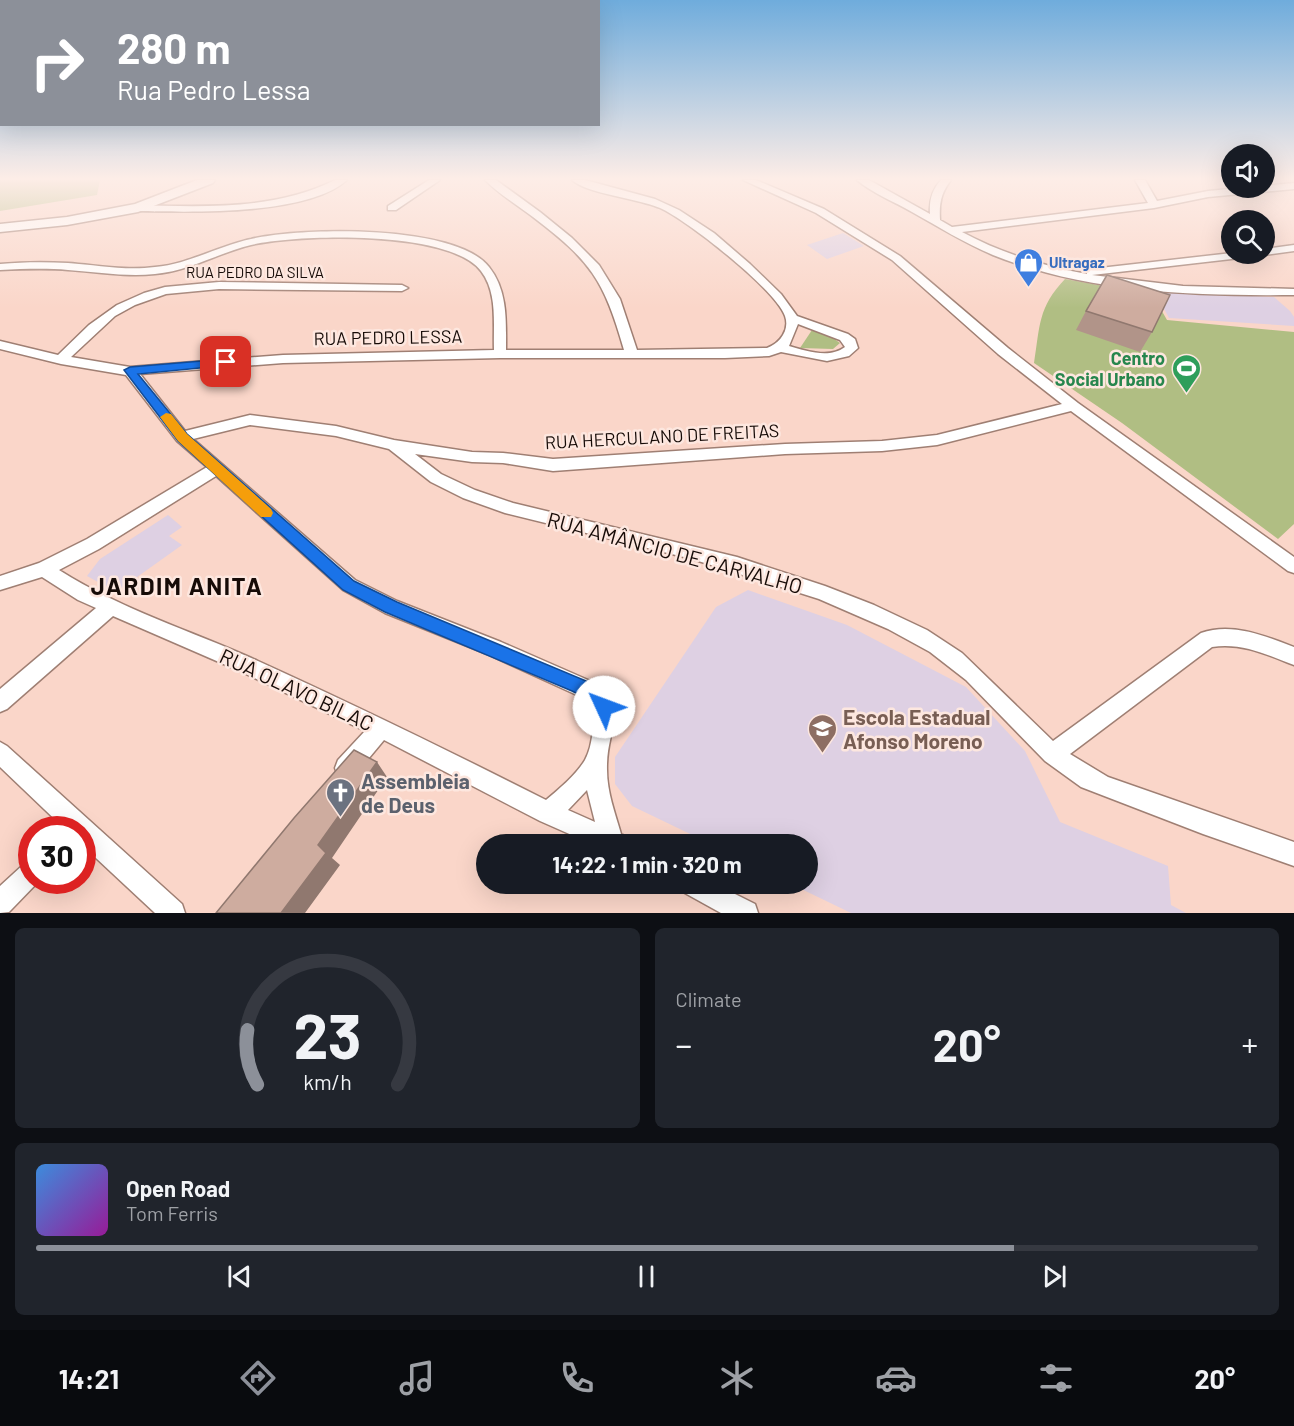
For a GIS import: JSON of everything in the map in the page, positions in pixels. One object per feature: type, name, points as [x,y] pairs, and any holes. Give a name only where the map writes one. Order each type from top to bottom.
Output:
[{"type":"main road","points":[[0,228],[52,223]]},
{"type":"street","points":[[544,223],[573,245],[604,279],[618,305],[632,355]]},
{"type":"street","points":[[691,223],[716,241],[778,297],[792,318],[792,328],[786,342],[780,348]]},
{"type":"street","points":[[838,223],[896,258],[1003,351],[1073,406],[1294,566]]},
{"type":"street","points":[[938,223],[1000,254],[1071,275],[1186,290],[1294,292]]},
{"type":"street","points":[[950,230],[1010,223]]},
{"type":"street","points":[[0,267],[37,265],[154,272],[196,261],[230,247],[278,237],[381,237],[434,243],[469,254],[486,269],[494,282],[499,296],[500,354]]},
{"type":"street","points":[[1275,251],[1294,248]]},
{"type":"street","points":[[1071,275],[1221,257]]},
{"type":"street","name":"RUA PEDRO DA SILVA","points":[[61,360],[112,312],[151,294],[172,288],[204,285],[402,288]]},
{"type":"street","points":[[780,348],[822,357],[838,357],[845,355],[852,348],[850,342],[844,337],[792,318]]},
{"type":"street","name":"RUA PEDRO LESSA","points":[[0,345],[61,360],[130,370],[283,359],[500,354],[725,354],[769,352],[780,348]]},
{"type":"street","points":[[130,370],[182,437],[349,585],[391,607],[494,648],[597,694],[604,707],[606,720],[596,763],[601,800],[612,834]]},
{"type":"street","name":"RUA HERCULANO DE FREITAS","points":[[182,437],[210,428],[250,420],[336,431],[394,445],[472,457],[503,458],[553,465],[785,449],[893,445],[937,440],[1073,406]]},
{"type":"street","name":"RUA AMÂNCIO DE CARVALHO","points":[[394,445],[436,478],[469,494],[511,509],[778,575],[901,626],[937,646],[960,663],[1071,770],[1102,786],[1239,837],[1294,854]]},
{"type":"street","points":[[0,583],[44,569],[93,544],[216,469]]},
{"type":"street","name":"RUA OLAVO BILAC","points":[[44,569],[84,595],[249,666],[381,728],[548,813],[597,834]]},
{"type":"street","points":[[0,702],[111,607]]},
{"type":"street","points":[[1052,754],[1091,728],[1208,639],[1223,635],[1247,639],[1294,656]]},
{"type":"street","points":[[329,787],[381,728]]},
{"type":"street","points":[[0,753],[66,816]]},
{"type":"street","points":[[548,813],[571,793],[596,763]]},
{"type":"street","points":[[96,843],[173,913]]},
{"type":"street","points":[[0,903],[18,886]]},
{"type":"street","points":[[710,894],[746,913]]},
{"type":"shaded area","points":[[843,233],[864,246],[827,259],[807,245]]},
{"type":"shaded area","points":[[1139,289],[1274,297],[1290,311],[1294,317],[1294,326],[1169,318],[1158,298]]},
{"type":"shaded area","points":[[168,515],[182,527],[169,536],[182,545],[116,592],[87,576],[100,559]]},
{"type":"shaded area","name":"Escola Estadual Afonso Moreno","points":[[748,590],[847,625],[966,687],[1025,751],[1060,822],[1168,866],[1171,905],[1186,913],[851,913],[812,894],[818,894],[818,834],[690,834],[632,806],[615,784],[615,757],[716,607]]},
{"type":"green space","name":"Centro Social Urbano","points":[[1065,279],[1126,290],[1155,299],[1167,320],[1294,332],[1294,524],[1278,539],[1122,423],[1034,363],[1039,328],[1045,308]]},
{"type":"green space","points":[[812,330],[830,336],[840,343],[833,349],[800,348]]},
{"type":"building","points":[[1107,275],[1170,295],[1152,332],[1086,311]]},
{"type":"building","points":[[354,750],[377,762],[318,845],[326,853],[281,913],[216,913],[294,818]]},
{"type":"slow traffic","points":[[166,417],[182,437],[266,513]]},
{"type":"place","name":"Ultragaz","points":[[1028,288]]},
{"type":"place","name":"Centro Social Urbano","points":[[1186,394]]},
{"type":"place","name":"Escola Estadual Afonso Moreno","points":[[822,754]]},
{"type":"place","name":"Assembleia de Deus","points":[[340,818]]},
{"type":"district","name":"JARDIM ANITA","points":[[177,585]]},
{"type":"route","points":[[226,362],[130,370],[182,437],[349,585],[391,607],[494,648],[597,694],[604,707]]}]
